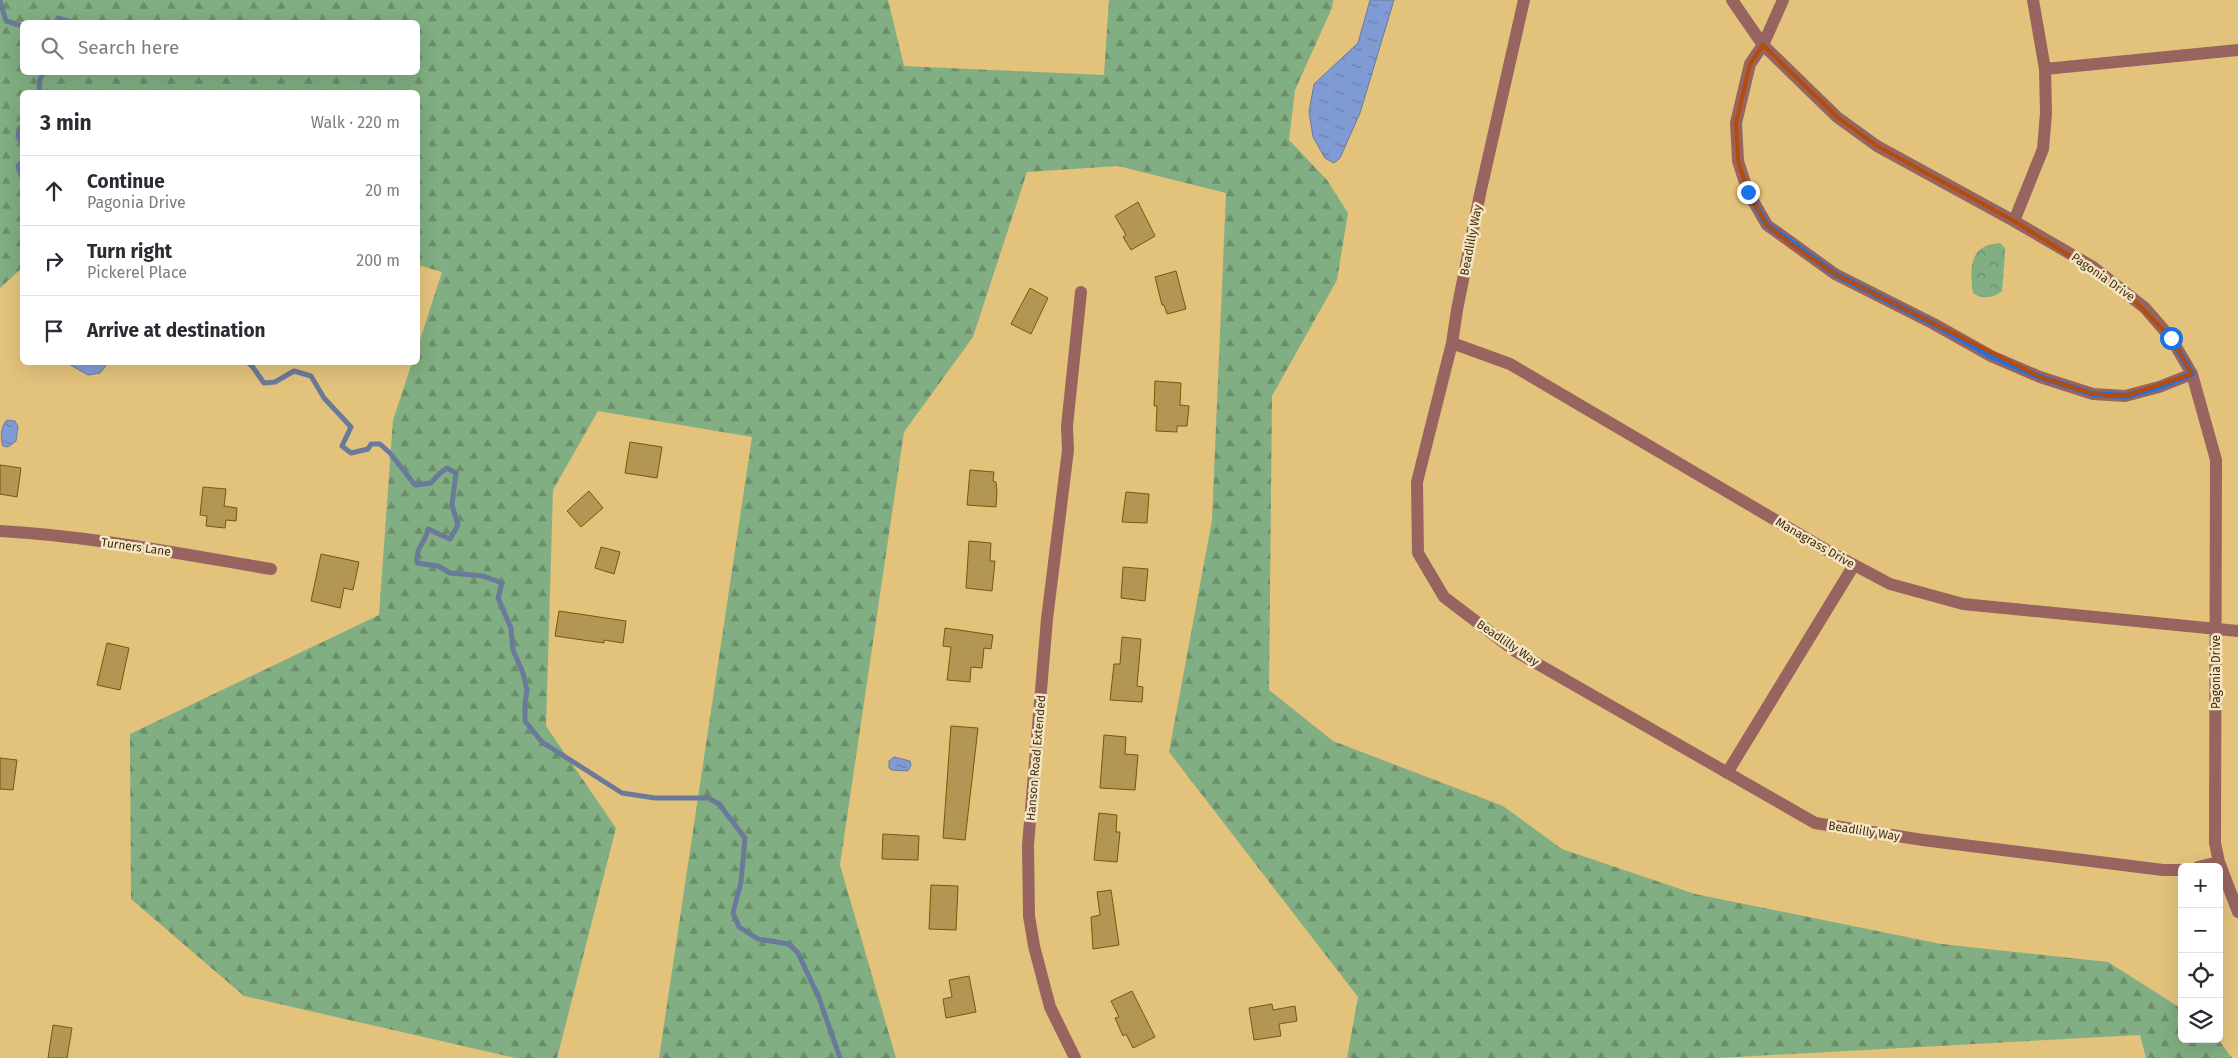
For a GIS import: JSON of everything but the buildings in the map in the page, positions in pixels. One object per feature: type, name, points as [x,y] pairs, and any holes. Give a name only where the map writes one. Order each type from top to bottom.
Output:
[{"type":"street","name":"Beadlilly Way","points":[[1524,0],[1480,194],[1452,343],[1418,482],[1418,553],[1444,597],[1515,651],[1815,823],[1933,841],[2163,870],[2178,870]]},
{"type":"street","name":"Pagonia Drive","points":[[1732,0],[1763,45],[1838,117],[1877,146],[2014,221],[2093,268],[2146,308],[2171,338],[2192,374],[2216,460],[2215,842],[2218,862],[2238,912]]},
{"type":"street","points":[[1783,0],[1763,45],[1750,64],[1736,122],[1738,161],[1748,192],[1767,225],[1792,245],[1835,274],[1934,324],[1991,356],[2040,377],[2093,394],[2125,396],[2159,387],[2192,374]]},
{"type":"street","points":[[2014,221],[2043,149],[2046,113],[2045,69],[2033,0]]},
{"type":"street","points":[[2045,69],[2238,50]]},
{"type":"street","name":"Hanson Road Extended","points":[[1075,1058],[1050,1007],[1034,946],[1029,916],[1028,845],[1047,619],[1068,450],[1067,426],[1081,292]]},
{"type":"street","name":"Managrass Drive","points":[[1452,343],[1510,364],[1854,565],[1890,584],[1963,604],[2238,631]]},
{"type":"street","name":"Turners Lane","points":[[0,530],[42,533],[271,569]]},
{"type":"street","points":[[1727,773],[1854,565]]},
{"type":"street","points":[[2214,863],[2218,862]]},
{"type":"highlighted area","points":[[1763,45],[1837,117],[1877,146],[2014,221],[2123,289],[2171,338],[2192,374],[2125,396],[2093,394],[2040,377],[1835,274],[1792,245],[1767,225],[1748,192],[1738,161],[1736,123],[1750,64]]},
{"type":"green space","points":[[0,0],[888,0],[904,66],[1104,75],[1109,0],[1333,0],[1332,8],[1295,90],[1289,140],[1327,180],[1348,213],[1337,280],[1272,396],[1269,690],[1333,741],[1503,806],[1562,849],[1695,894],[1941,944],[2108,962],[2178,1006],[2178,1043],[2221,1043],[2232,1058],[2146,1058],[2140,1035],[1717,1058],[1347,1058],[1358,997],[1169,752],[1212,520],[1226,193],[1118,166],[1027,172],[973,337],[904,432],[840,865],[896,1058],[659,1058],[752,437],[598,411],[553,490],[546,726],[616,828],[557,1058],[516,1058],[244,996],[131,899],[130,734],[379,615],[393,420],[411,365],[420,365],[420,340],[442,272],[420,266],[420,90],[20,90],[20,270],[0,288]]},
{"type":"green space","points":[[2000,243],[2005,248],[2002,291],[1988,297],[1980,297],[1973,293],[1972,267],[1975,255],[1986,246]]},
{"type":"water","points":[[1370,0],[1394,0],[1360,113],[1340,158],[1334,163],[1325,158],[1313,137],[1309,112],[1314,84],[1358,43]]},
{"type":"water","points":[[70,365],[106,365],[100,373],[88,375]]},
{"type":"water","points":[[7,420],[15,421],[18,427],[16,441],[8,447],[3,446],[1,436],[3,425]]},
{"type":"water","points":[[894,757],[910,761],[911,765],[908,771],[892,770],[889,768],[889,761]]},
{"type":"waterway","points":[[0,1],[6,21],[20,25]]},
{"type":"waterway","points":[[57,20],[58,18],[64,20]]},
{"type":"waterway","points":[[39,90],[42,75]]},
{"type":"waterway","points":[[20,128],[18,137],[20,140]]},
{"type":"waterway","points":[[20,164],[18,166],[20,172]]},
{"type":"waterway","points":[[251,365],[264,383],[275,382],[294,371],[311,376],[324,398],[351,427],[342,446],[351,453],[368,449],[371,444],[380,444],[390,453],[415,485],[431,483],[447,468],[456,473],[452,505],[458,525],[450,539],[428,529],[419,549],[417,563],[438,566],[450,573],[483,576],[502,583],[498,598],[511,628],[513,650],[523,673],[527,690],[525,721],[542,742],[622,793],[655,798],[708,798],[719,804],[745,838],[741,882],[733,913],[739,927],[758,939],[789,944],[798,953],[819,998],[840,1058]]},
{"type":"route","points":[[1748,192],[1767,225],[1792,245],[1835,274],[1934,324],[1991,356],[2040,377],[2093,394],[2125,396],[2159,387],[2192,374],[2171,338]]}]
